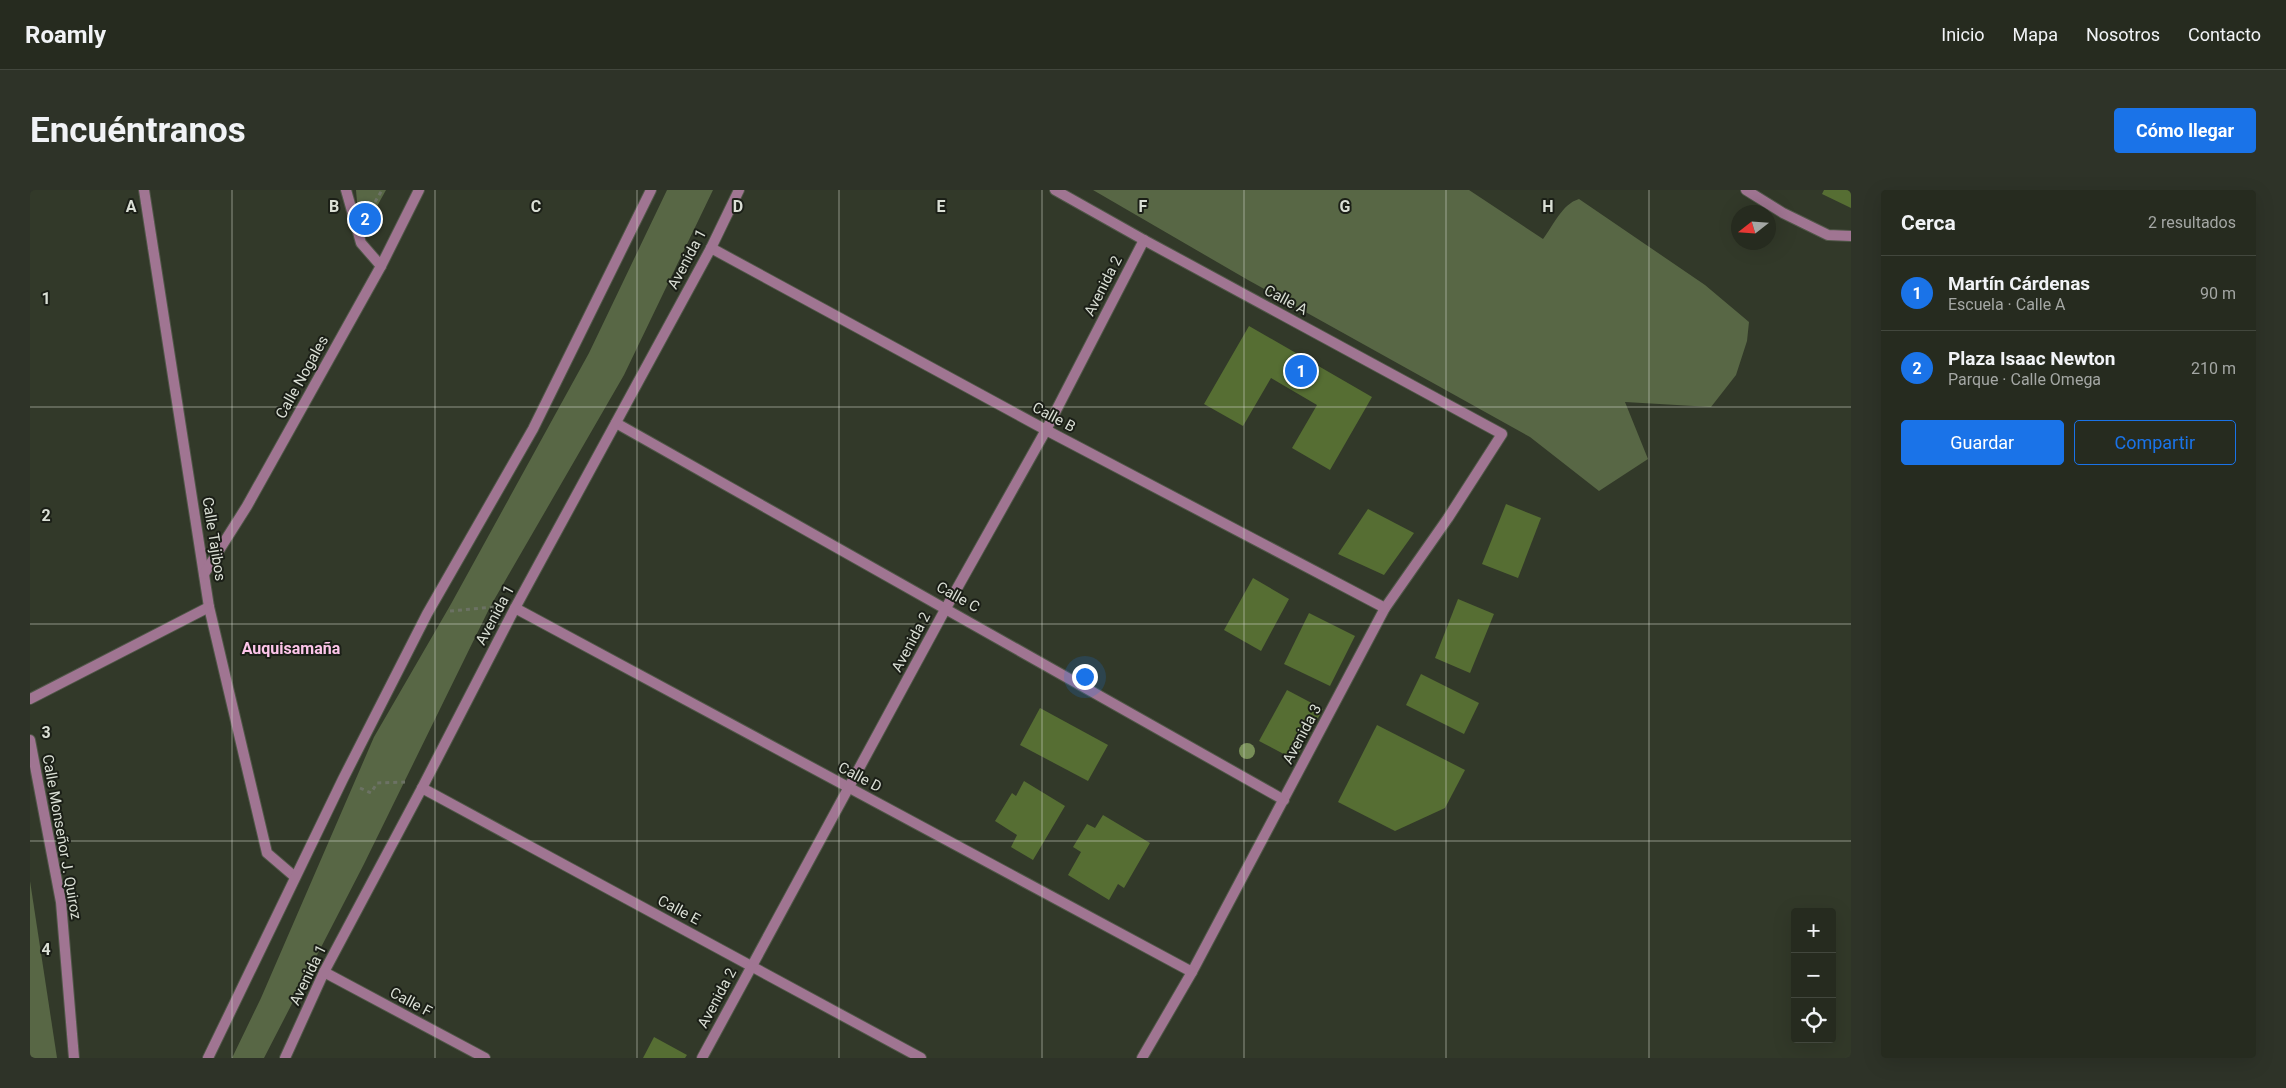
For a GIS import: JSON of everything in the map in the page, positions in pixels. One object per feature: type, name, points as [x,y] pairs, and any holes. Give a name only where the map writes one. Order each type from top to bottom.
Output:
[{"type":"street","name":"Calle Tajibos","points":[[144,190],[210,607],[267,853],[295,877]]},
{"type":"street","points":[[346,190],[361,243],[382,266]]},
{"type":"street","name":"Calle Nogales","points":[[204,574],[247,506],[382,266],[419,190]]},
{"type":"street","points":[[208,1058],[343,779],[427,614],[533,429],[651,190]]},
{"type":"street","name":"Avenida 1","points":[[285,1058],[324,972],[515,608],[711,248],[739,190]]},
{"type":"street","name":"Calle A","points":[[1056,190],[1144,240],[1502,434]]},
{"type":"street","points":[[1746,190],[1783,213],[1828,235],[1851,236]]},
{"type":"street","name":"Avenida 2","points":[[702,1058],[946,608],[1046,430],[1144,240]]},
{"type":"street","name":"Calle B","points":[[711,248],[1046,430],[1386,608]]},
{"type":"street","name":"Calle C","points":[[616,423],[1284,800]]},
{"type":"street","name":"Avenida 3","points":[[1142,1058],[1192,972],[1386,608],[1448,518],[1502,434]]},
{"type":"street","points":[[30,699],[210,607]]},
{"type":"street","name":"Calle D","points":[[515,608],[1192,972]]},
{"type":"street","name":"Calle Monseñor J. Quiroz","points":[[30,740],[61,902],[74,1058]]},
{"type":"street","name":"Calle E","points":[[422,788],[921,1058]]},
{"type":"street","name":"Calle F","points":[[324,972],[484,1058]]},
{"type":"path","points":[[369,214],[382,190]]},
{"type":"path","points":[[427,614],[490,607],[515,608]]},
{"type":"path","points":[[343,779],[370,793],[377,783],[404,781],[422,788]]},
{"type":"green space","points":[[356,190],[386,190],[360,237]]},
{"type":"green space","points":[[667,190],[713,190],[624,375],[490,607],[364,864],[264,1058],[232,1058],[261,998],[374,737],[451,604],[589,353]]},
{"type":"green space","points":[[1093,190],[1469,190],[1543,239],[1563,210],[1579,199],[1705,285],[1749,322],[1747,341],[1736,375],[1711,407],[1625,402],[1648,459],[1599,491],[1530,437],[1248,280]]},
{"type":"green space","points":[[30,881],[57,1058],[30,1058]]},
{"type":"building","points":[[1824,190],[1851,190],[1851,208],[1822,194]]},
{"type":"building","points":[[1249,326],[1372,397],[1330,470],[1292,448],[1317,405],[1271,378],[1243,426],[1204,404]]},
{"type":"building","points":[[1506,504],[1541,518],[1518,578],[1482,564]]},
{"type":"building","points":[[1368,509],[1414,533],[1384,575],[1338,554]]},
{"type":"building","points":[[1253,578],[1289,599],[1261,651],[1224,630]]},
{"type":"building","points":[[1458,599],[1494,614],[1470,673],[1435,658]]},
{"type":"building","points":[[1309,613],[1355,636],[1330,686],[1284,664]]},
{"type":"building","points":[[1421,674],[1479,703],[1464,734],[1406,705]]},
{"type":"building","points":[[1287,690],[1323,709],[1295,760],[1259,741]]},
{"type":"building","points":[[1040,708],[1108,745],[1088,781],[1020,745]]},
{"type":"building","points":[[1377,725],[1465,770],[1445,808],[1395,831],[1338,802]]},
{"type":"building","points":[[1024,781],[1065,806],[1033,860],[1011,847],[1017,835],[995,821],[1012,793],[1016,796]]},
{"type":"building","points":[[1103,815],[1150,843],[1124,888],[1118,884],[1109,900],[1068,875],[1081,852],[1073,847],[1087,824],[1095,828]]},
{"type":"building","points":[[654,1037],[687,1055],[685,1058],[643,1058]]},
{"type":"place","name":"Plaza Isaac Newton","points":[[365,219]]},
{"type":"place","name":"Martín Cárdenas","points":[[1301,371]]},
{"type":"district","name":"Auquisamaña","points":[[291,648]]}]
